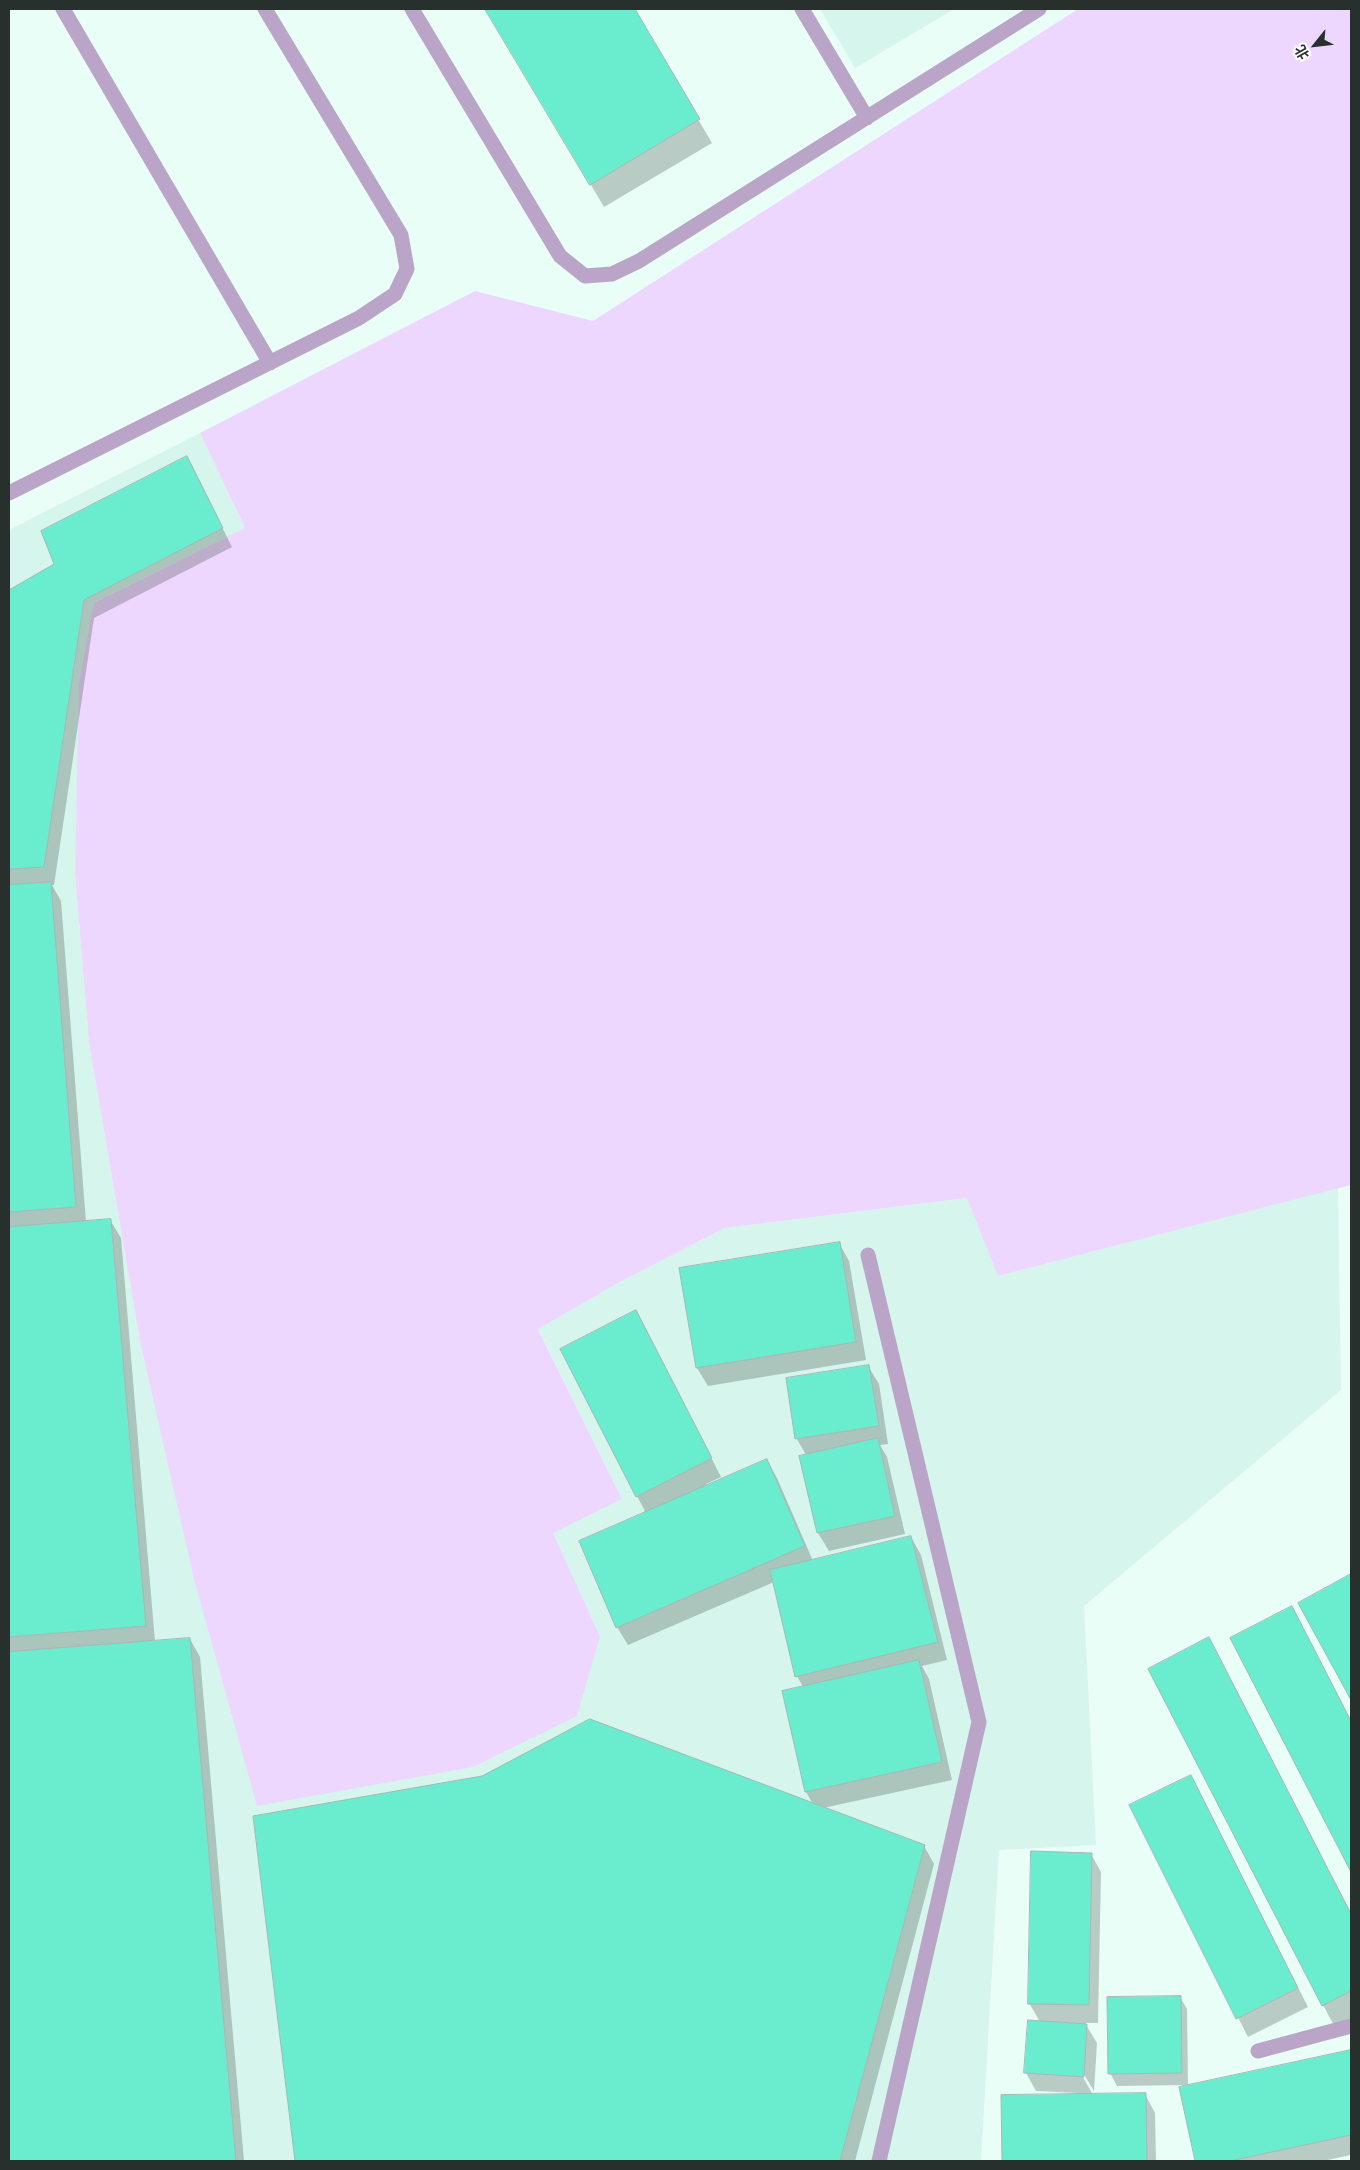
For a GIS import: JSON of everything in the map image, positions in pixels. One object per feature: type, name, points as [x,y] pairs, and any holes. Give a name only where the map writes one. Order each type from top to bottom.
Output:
[{"type":"street","points":[[63,9],[270,363]]},
{"type":"street","points":[[9,493],[360,318],[395,294],[407,269],[401,235],[265,9]]},
{"type":"street","points":[[412,9],[560,256],[585,276],[612,274],[639,262],[1039,9]]},
{"type":"street","points":[[802,9],[868,118]]},
{"type":"street","points":[[868,1255],[979,1722],[879,2161]]},
{"type":"street","points":[[1258,2051],[1351,2026]]},
{"type":"shaded area","points":[[820,9],[954,9],[855,68]]},
{"type":"shaded area","points":[[1078,9],[1351,9],[1351,1185],[998,1276],[967,1198],[725,1228],[618,1283],[538,1329],[622,1499],[553,1533],[600,1636],[577,1716],[473,1767],[257,1806],[194,1579],[140,1341],[89,1043],[75,873],[79,685],[94,603],[245,528],[200,433],[475,291],[593,321]]},
{"type":"shaded area","points":[[200,433],[245,528],[94,603],[75,873],[89,1043],[140,1341],[600,1636],[553,1533],[622,1499],[538,1328],[618,1283],[725,1228],[968,1198],[998,1276],[1338,1188],[1341,1390],[1084,1606],[1096,1845],[999,1850],[981,2161],[9,2161],[9,530]]},
{"type":"building","points":[[485,9],[635,9],[700,119],[590,185]]},
{"type":"building","points":[[187,456],[223,528],[84,600],[44,867],[9,869],[9,590],[54,564],[41,531]]},
{"type":"building","points":[[51,882],[76,1207],[9,1212],[9,885]]},
{"type":"building","points":[[111,1219],[146,1626],[9,1637],[9,1227]]},
{"type":"building","points":[[840,1242],[856,1342],[696,1368],[679,1268]]},
{"type":"building","points":[[636,1310],[712,1458],[636,1497],[560,1349]]},
{"type":"building","points":[[869,1365],[879,1426],[795,1439],[786,1378]]},
{"type":"building","points":[[878,1438],[895,1516],[817,1533],[799,1456]]},
{"type":"building","points":[[767,1459],[805,1546],[616,1628],[579,1541]]},
{"type":"building","points":[[911,1536],[938,1642],[795,1677],[770,1570]]},
{"type":"building","points":[[1351,1574],[1351,1700],[1298,1603]]},
{"type":"building","points":[[1292,1606],[1351,1721],[1351,1872],[1230,1638]]},
{"type":"building","points":[[1209,1637],[1351,1914],[1351,1991],[1322,2006],[1148,1669]]},
{"type":"building","points":[[190,1638],[236,2161],[9,2161],[9,1652]]},
{"type":"building","points":[[919,1660],[942,1762],[805,1792],[782,1691]]},
{"type":"building","points":[[590,1719],[925,1845],[840,2161],[295,2161],[253,1816],[482,1776]]},
{"type":"building","points":[[1191,1775],[1298,1988],[1236,2019],[1129,1805]]},
{"type":"building","points":[[1031,1851],[1092,1853],[1089,2005],[1028,2004]]},
{"type":"building","points":[[1181,1996],[1182,2073],[1108,2074],[1107,1997]]},
{"type":"building","points":[[1028,2020],[1087,2024],[1084,2077],[1024,2073]]},
{"type":"building","points":[[1351,2050],[1351,2135],[1230,2161],[1195,2161],[1179,2087]]},
{"type":"building","points":[[1146,2093],[1147,2161],[1002,2161],[1001,2095]]}]
